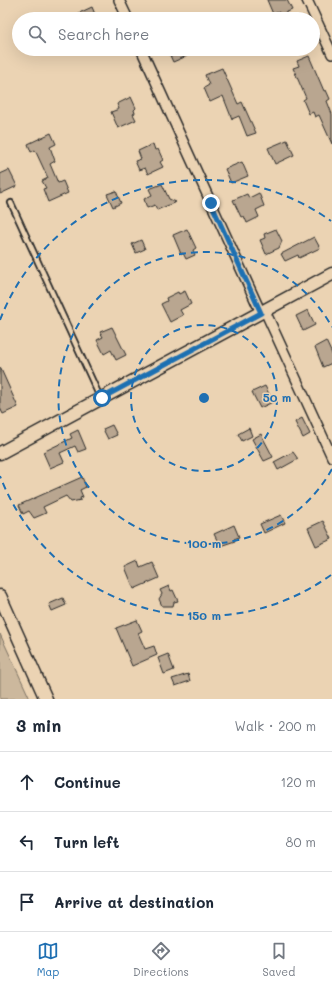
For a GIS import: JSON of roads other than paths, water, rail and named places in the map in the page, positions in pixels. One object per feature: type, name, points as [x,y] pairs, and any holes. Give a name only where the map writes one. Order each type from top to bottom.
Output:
[{"type":"street","points":[[119,0],[125,12]]},
{"type":"street","points":[[307,0],[313,12]]},
{"type":"street","points":[[320,28],[332,54]]},
{"type":"street","points":[[144,56],[332,457]]},
{"type":"street","points":[[0,453],[332,274]]},
{"type":"street","points":[[0,596],[46,699]]},
{"type":"lane","points":[[11,203],[98,394],[102,398]]}]
